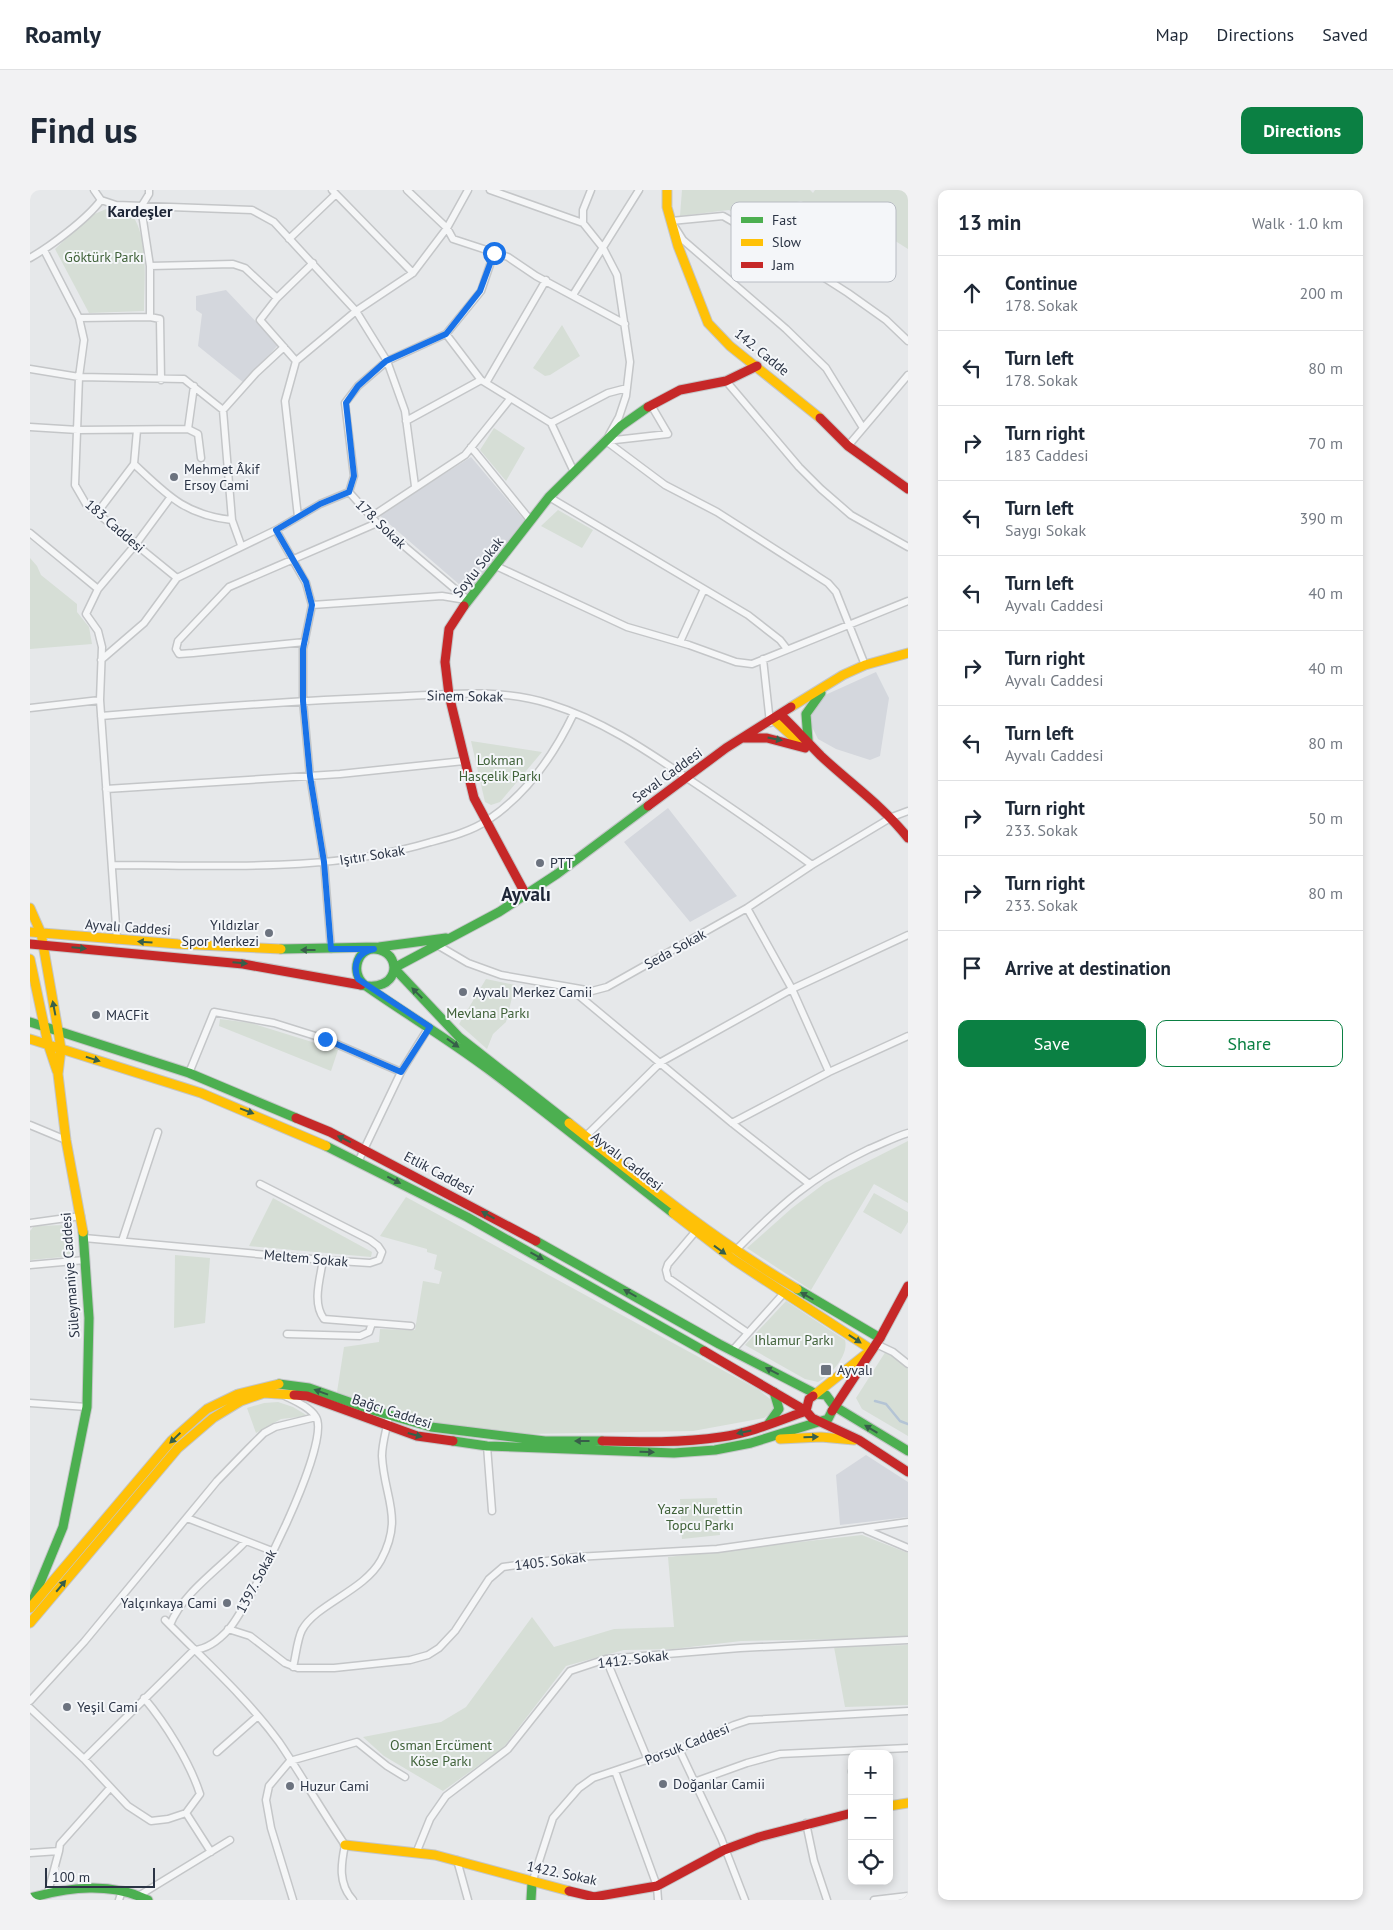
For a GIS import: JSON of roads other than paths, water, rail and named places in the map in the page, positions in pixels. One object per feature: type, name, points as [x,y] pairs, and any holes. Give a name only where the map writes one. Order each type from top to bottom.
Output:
[{"type":"main road","name":"142. Cadde","points":[[667,190],[671,221],[678,246],[708,323],[730,346],[820,418],[848,446],[908,489]]},
{"type":"main road","name":"Soylu Sokak","points":[[526,895],[474,798],[449,695],[445,662],[449,629],[468,600],[549,497],[621,426],[651,405],[680,390],[726,381],[757,366]]},
{"type":"main road","name":"Seval Caddesi","points":[[394,968],[439,946],[526,895],[686,777],[829,683],[865,665],[908,653]]},
{"type":"main road","points":[[806,744],[806,714],[813,701],[829,683]]},
{"type":"main road","points":[[775,719],[892,816],[908,838]]},
{"type":"main road","points":[[744,738],[767,738],[806,744]]},
{"type":"main road","name":"Süleymaniye Caddesi","points":[[30,908],[41,933],[61,1049],[58,1074],[66,1140],[84,1238],[89,1318],[87,1407],[62,1527],[31,1613]]},
{"type":"main road","name":"Ayvalı Caddesi","points":[[30,932],[117,940],[246,948],[380,949],[390,956],[394,968],[459,1037],[585,1137],[735,1251],[876,1344]]},
{"type":"main road","name":"Seval Caddesi","points":[[374,949],[402,947],[452,937]]},
{"type":"main road","name":"Ayvalı Caddesi","points":[[30,944],[259,964],[369,987]]},
{"type":"main road","name":"Ayvalı Caddesi","points":[[374,949],[362,954],[355,966],[358,979],[430,1027],[488,1070],[695,1232],[784,1293],[876,1344]]},
{"type":"main road","points":[[30,959],[34,986],[48,1044],[58,1074]]},
{"type":"main road","points":[[369,987],[381,987],[386,984],[393,974],[394,968]]},
{"type":"main road","points":[[30,1008],[33,1002],[34,986]]},
{"type":"main road","name":"Etlik Caddesi","points":[[30,1022],[189,1073],[330,1132],[479,1210],[732,1351],[816,1394]]},
{"type":"main road","name":"Etlik Caddesi","points":[[30,1039],[178,1085],[256,1115],[358,1162],[426,1196],[606,1293],[806,1411]]},
{"type":"main road","name":"Bağcı Caddesi","points":[[31,1613],[178,1448],[214,1418],[241,1401],[264,1393],[308,1396],[417,1436],[487,1446],[679,1452],[715,1450],[762,1440],[820,1421],[831,1415],[834,1406],[876,1344],[908,1286]]},
{"type":"main road","points":[[876,1344],[807,1402],[806,1411],[812,1418],[859,1440],[908,1472]]},
{"type":"main road","name":"Bağcı Caddesi","points":[[31,1613],[172,1440],[207,1409],[238,1394],[276,1384],[309,1388],[431,1427],[545,1441],[663,1442],[722,1437],[764,1427],[806,1411]]},
{"type":"main road","points":[[764,1427],[779,1412],[780,1404],[774,1392]]},
{"type":"main road","points":[[816,1394],[826,1395],[834,1406],[908,1451]]},
{"type":"main road","points":[[762,1440],[821,1437],[859,1440]]},
{"type":"main road","points":[[893,1805],[908,1803]]},
{"type":"main road","name":"1422. Sokak","points":[[345,1844],[417,1851],[457,1860],[532,1883],[594,1897],[657,1886],[724,1850],[759,1836],[848,1814]]},
{"type":"main road","points":[[531,1900],[532,1883]]},
{"type":"main road","points":[[30,1898],[48,1892],[102,1889],[121,1895],[140,1895],[148,1900]]},
{"type":"street","points":[[94,190],[101,200],[116,205],[252,210],[274,222],[313,262],[356,311],[386,361],[406,422],[415,486]]},
{"type":"street","points":[[149,190],[149,194],[141,207],[150,266],[150,316]]},
{"type":"street","points":[[406,190],[447,228],[453,239],[508,257],[624,324]]},
{"type":"street","points":[[298,517],[285,401],[296,361],[356,311],[413,273],[447,228],[468,190]]},
{"type":"street","points":[[490,190],[583,223],[603,248],[617,274],[630,362],[627,388],[619,417],[606,441]]},
{"type":"street","points":[[583,223],[583,210],[591,190]]},
{"type":"street","points":[[573,295],[639,190]]},
{"type":"street","points":[[289,239],[334,192],[413,273]]},
{"type":"street","points":[[30,258],[44,250],[94,209],[101,200]]},
{"type":"street","points":[[731,221],[723,216],[671,221],[682,240],[731,282]]},
{"type":"street","name":"183 Caddesi","points":[[44,250],[79,318],[84,340],[79,377],[75,485],[86,504],[177,578]]},
{"type":"street","name":"178. Sokak","points":[[468,600],[377,524],[349,492],[354,476],[346,403],[358,386],[386,361],[446,334],[480,291],[494,253]]},
{"type":"street","points":[[296,361],[260,320],[277,298],[313,262]]},
{"type":"street","points":[[150,266],[233,264],[245,268],[277,298]]},
{"type":"street","points":[[406,422],[484,381],[546,280]]},
{"type":"street","points":[[731,282],[779,323],[826,368],[863,428]]},
{"type":"street","points":[[831,282],[886,320],[908,341]]},
{"type":"street","points":[[79,318],[150,316],[160,319],[161,380]]},
{"type":"street","points":[[446,334],[484,381],[551,423],[574,472]]},
{"type":"street","points":[[241,545],[232,520],[224,410],[256,373],[284,347]]},
{"type":"street","points":[[30,369],[79,377],[184,379],[224,410]]},
{"type":"street","points":[[848,446],[908,375]]},
{"type":"street","points":[[726,381],[799,467],[821,489],[851,515],[908,548]]},
{"type":"street","points":[[188,429],[194,386]]},
{"type":"street","points":[[551,423],[608,393],[627,388]]},
{"type":"street","points":[[371,517],[415,486],[465,455],[510,399]]},
{"type":"street","points":[[606,441],[668,434],[651,405]]},
{"type":"street","points":[[30,427],[78,430],[188,429],[198,434],[202,458]]},
{"type":"street","points":[[97,513],[134,464],[137,430]]},
{"type":"street","points":[[606,441],[665,485],[717,512],[828,583],[836,592],[865,665]]},
{"type":"street","points":[[471,448],[531,521]]},
{"type":"street","points":[[134,464],[170,498],[207,517],[232,520]]},
{"type":"street","points":[[101,660],[144,623],[177,578],[241,545],[276,530],[320,504],[349,492]]},
{"type":"street","points":[[549,497],[748,615],[780,640],[787,648]]},
{"type":"street","points":[[117,940],[100,700],[101,660],[98,631],[86,614],[98,589],[136,544],[170,498]]},
{"type":"street","points":[[305,642],[179,654],[176,649],[178,641],[184,632],[229,587],[377,524]]},
{"type":"street","points":[[276,530],[306,582],[312,605],[305,642],[303,701],[310,776],[324,862],[331,949]]},
{"type":"street","points":[[30,533],[98,589]]},
{"type":"street","points":[[496,566],[627,627],[680,642],[736,662],[752,664],[787,648],[848,626],[908,601]]},
{"type":"street","points":[[680,642],[704,589]]},
{"type":"street","points":[[312,605],[442,596],[468,600]]},
{"type":"street","points":[[763,659],[775,719]]},
{"type":"street","name":"Sinem Sokak","points":[[101,716],[303,701],[449,695],[499,694],[548,703],[631,740],[738,811],[812,865]]},
{"type":"street","points":[[30,708],[100,700]]},
{"type":"street","name":"Işıtır Sokak","points":[[112,865],[291,865],[404,850],[450,837],[486,821],[513,801],[542,770],[562,739],[574,713]]},
{"type":"street","points":[[106,789],[310,776],[464,761]]},
{"type":"street","name":"Seda Sokak","points":[[439,946],[468,963],[501,975],[592,991],[607,987],[747,908],[892,816],[908,810]]},
{"type":"street","points":[[747,908],[792,989],[829,1072]]},
{"type":"street","points":[[585,1137],[661,1062],[792,989],[908,936]]},
{"type":"street","points":[[570,988],[732,1123],[808,1183]]},
{"type":"street","points":[[189,1073],[214,1012],[274,1023],[325,1039],[401,1072]]},
{"type":"street","points":[[358,1162],[401,1072],[430,1027]]},
{"type":"street","points":[[732,1123],[829,1072],[908,1036]]},
{"type":"street","points":[[30,1125],[66,1140]]},
{"type":"street","points":[[122,1240],[158,1132]]},
{"type":"street","points":[[735,1251],[768,1217],[808,1183],[845,1161],[908,1133]]},
{"type":"street","name":"Meltem Sokak","points":[[84,1238],[323,1260],[370,1263],[379,1260],[382,1252],[370,1240],[260,1184]]},
{"type":"street","points":[[30,1223],[81,1216]]},
{"type":"street","points":[[695,1232],[668,1264],[666,1270],[668,1278],[748,1333]]},
{"type":"street","points":[[30,1265],[85,1260]]},
{"type":"street","points":[[323,1260],[318,1311],[324,1319],[411,1326]]},
{"type":"street","points":[[732,1351],[784,1293]]},
{"type":"street","points":[[287,1334],[360,1336],[369,1332],[372,1323]]},
{"type":"street","points":[[876,1344],[893,1352],[908,1364]]},
{"type":"street","points":[[279,1393],[300,1404],[316,1417]]},
{"type":"street","points":[[30,1403],[87,1407]]},
{"type":"street","points":[[228,1629],[250,1636],[293,1667],[302,1630],[314,1617],[364,1581],[381,1560],[390,1536],[394,1514],[382,1454],[389,1415]]},
{"type":"street","points":[[30,1701],[84,1642],[217,1481],[264,1433],[288,1423],[316,1417]]},
{"type":"street","name":"1397. Sokak","points":[[84,1759],[194,1650],[205,1650],[228,1629],[250,1599],[294,1509],[306,1477],[320,1433],[316,1417]]},
{"type":"street","points":[[487,1446],[492,1511]]},
{"type":"street","points":[[187,1518],[272,1551]]},
{"type":"street","name":"1405. Sokak","points":[[293,1667],[334,1668],[410,1660],[428,1655],[439,1648],[455,1631],[489,1579],[503,1567],[576,1557],[717,1549],[908,1522]]},
{"type":"street","points":[[864,1529],[908,1548]]},
{"type":"street","points":[[246,1541],[189,1596],[168,1622],[235,1689],[258,1716],[312,1790],[345,1844],[340,1871],[348,1895],[353,1900]]},
{"type":"street","name":"1412. Sokak","points":[[417,1851],[430,1819],[446,1796],[508,1749],[570,1671],[606,1659],[740,1648],[908,1640]]},
{"type":"street","points":[[606,1659],[648,1760]]},
{"type":"street","points":[[30,1708],[84,1759],[128,1806],[151,1821],[168,1819],[186,1813],[200,1794],[195,1777],[158,1714],[144,1698]]},
{"type":"street","name":"Porsuk Caddesi","points":[[532,1883],[553,1818],[579,1788],[594,1778],[679,1749],[734,1725],[764,1718],[908,1711]]},
{"type":"street","points":[[217,1752],[258,1716]]},
{"type":"street","points":[[293,1900],[271,1828],[266,1800],[269,1786],[290,1761],[357,1742],[387,1766],[405,1776]]},
{"type":"street","points":[[882,1750],[908,1748]]},
{"type":"street","points":[[679,1749],[721,1838],[724,1850],[745,1900]]},
{"type":"street","points":[[694,1782],[747,1763],[780,1754],[848,1752]]},
{"type":"street","points":[[614,1771],[657,1886],[658,1900]]},
{"type":"street","points":[[48,1892],[60,1844],[110,1788]]},
{"type":"street","points":[[186,1813],[211,1852]]},
{"type":"street","points":[[806,1823],[814,1861],[827,1900]]},
{"type":"street","points":[[140,1895],[230,1840]]},
{"type":"street","points":[[30,1854],[59,1851]]},
{"type":"street","points":[[457,1860],[468,1900]]},
{"type":"street","points":[[874,1900],[908,1896]]},
{"type":"waterway","points":[[875,1401],[886,1404],[900,1421],[908,1424]]},
{"type":"place","name":"Mehmet Âkif Ersoy Cami","points":[[174,477]]},
{"type":"place","name":"PTT","points":[[540,863]]},
{"type":"place","name":"Yıldızlar Spor Merkezi","points":[[269,933]]},
{"type":"place","name":"Ayvalı Merkez Camii","points":[[463,992]]},
{"type":"place","name":"MACFit","points":[[96,1015]]},
{"type":"place","name":"Ayvalı","points":[[826,1370]]},
{"type":"place","name":"Yalçınkaya Cami","points":[[227,1603]]},
{"type":"place","name":"Yeşil Cami","points":[[67,1707]]},
{"type":"place","name":"Doğanlar Camii","points":[[663,1784]]},
{"type":"place","name":"Huzur Cami","points":[[290,1786]]},
{"type":"district","name":"Kardeşler","points":[[140,211]]},
{"type":"district","name":"Ayvalı","points":[[526,894]]},
{"type":"park label","name":"Göktürk Parkı","points":[[104,257]]},
{"type":"park label","name":"Lokman Hasçelik Parkı","points":[[500,768]]},
{"type":"park label","name":"Mevlana Parkı","points":[[488,1013]]},
{"type":"park label","name":"Ihlamur Parkı","points":[[794,1340]]},
{"type":"park label","name":"Yazar Nurettin Topcu Parkı","points":[[700,1518]]},
{"type":"park label","name":"Osman Ercüment Köse Parkı","points":[[441,1754]]}]
